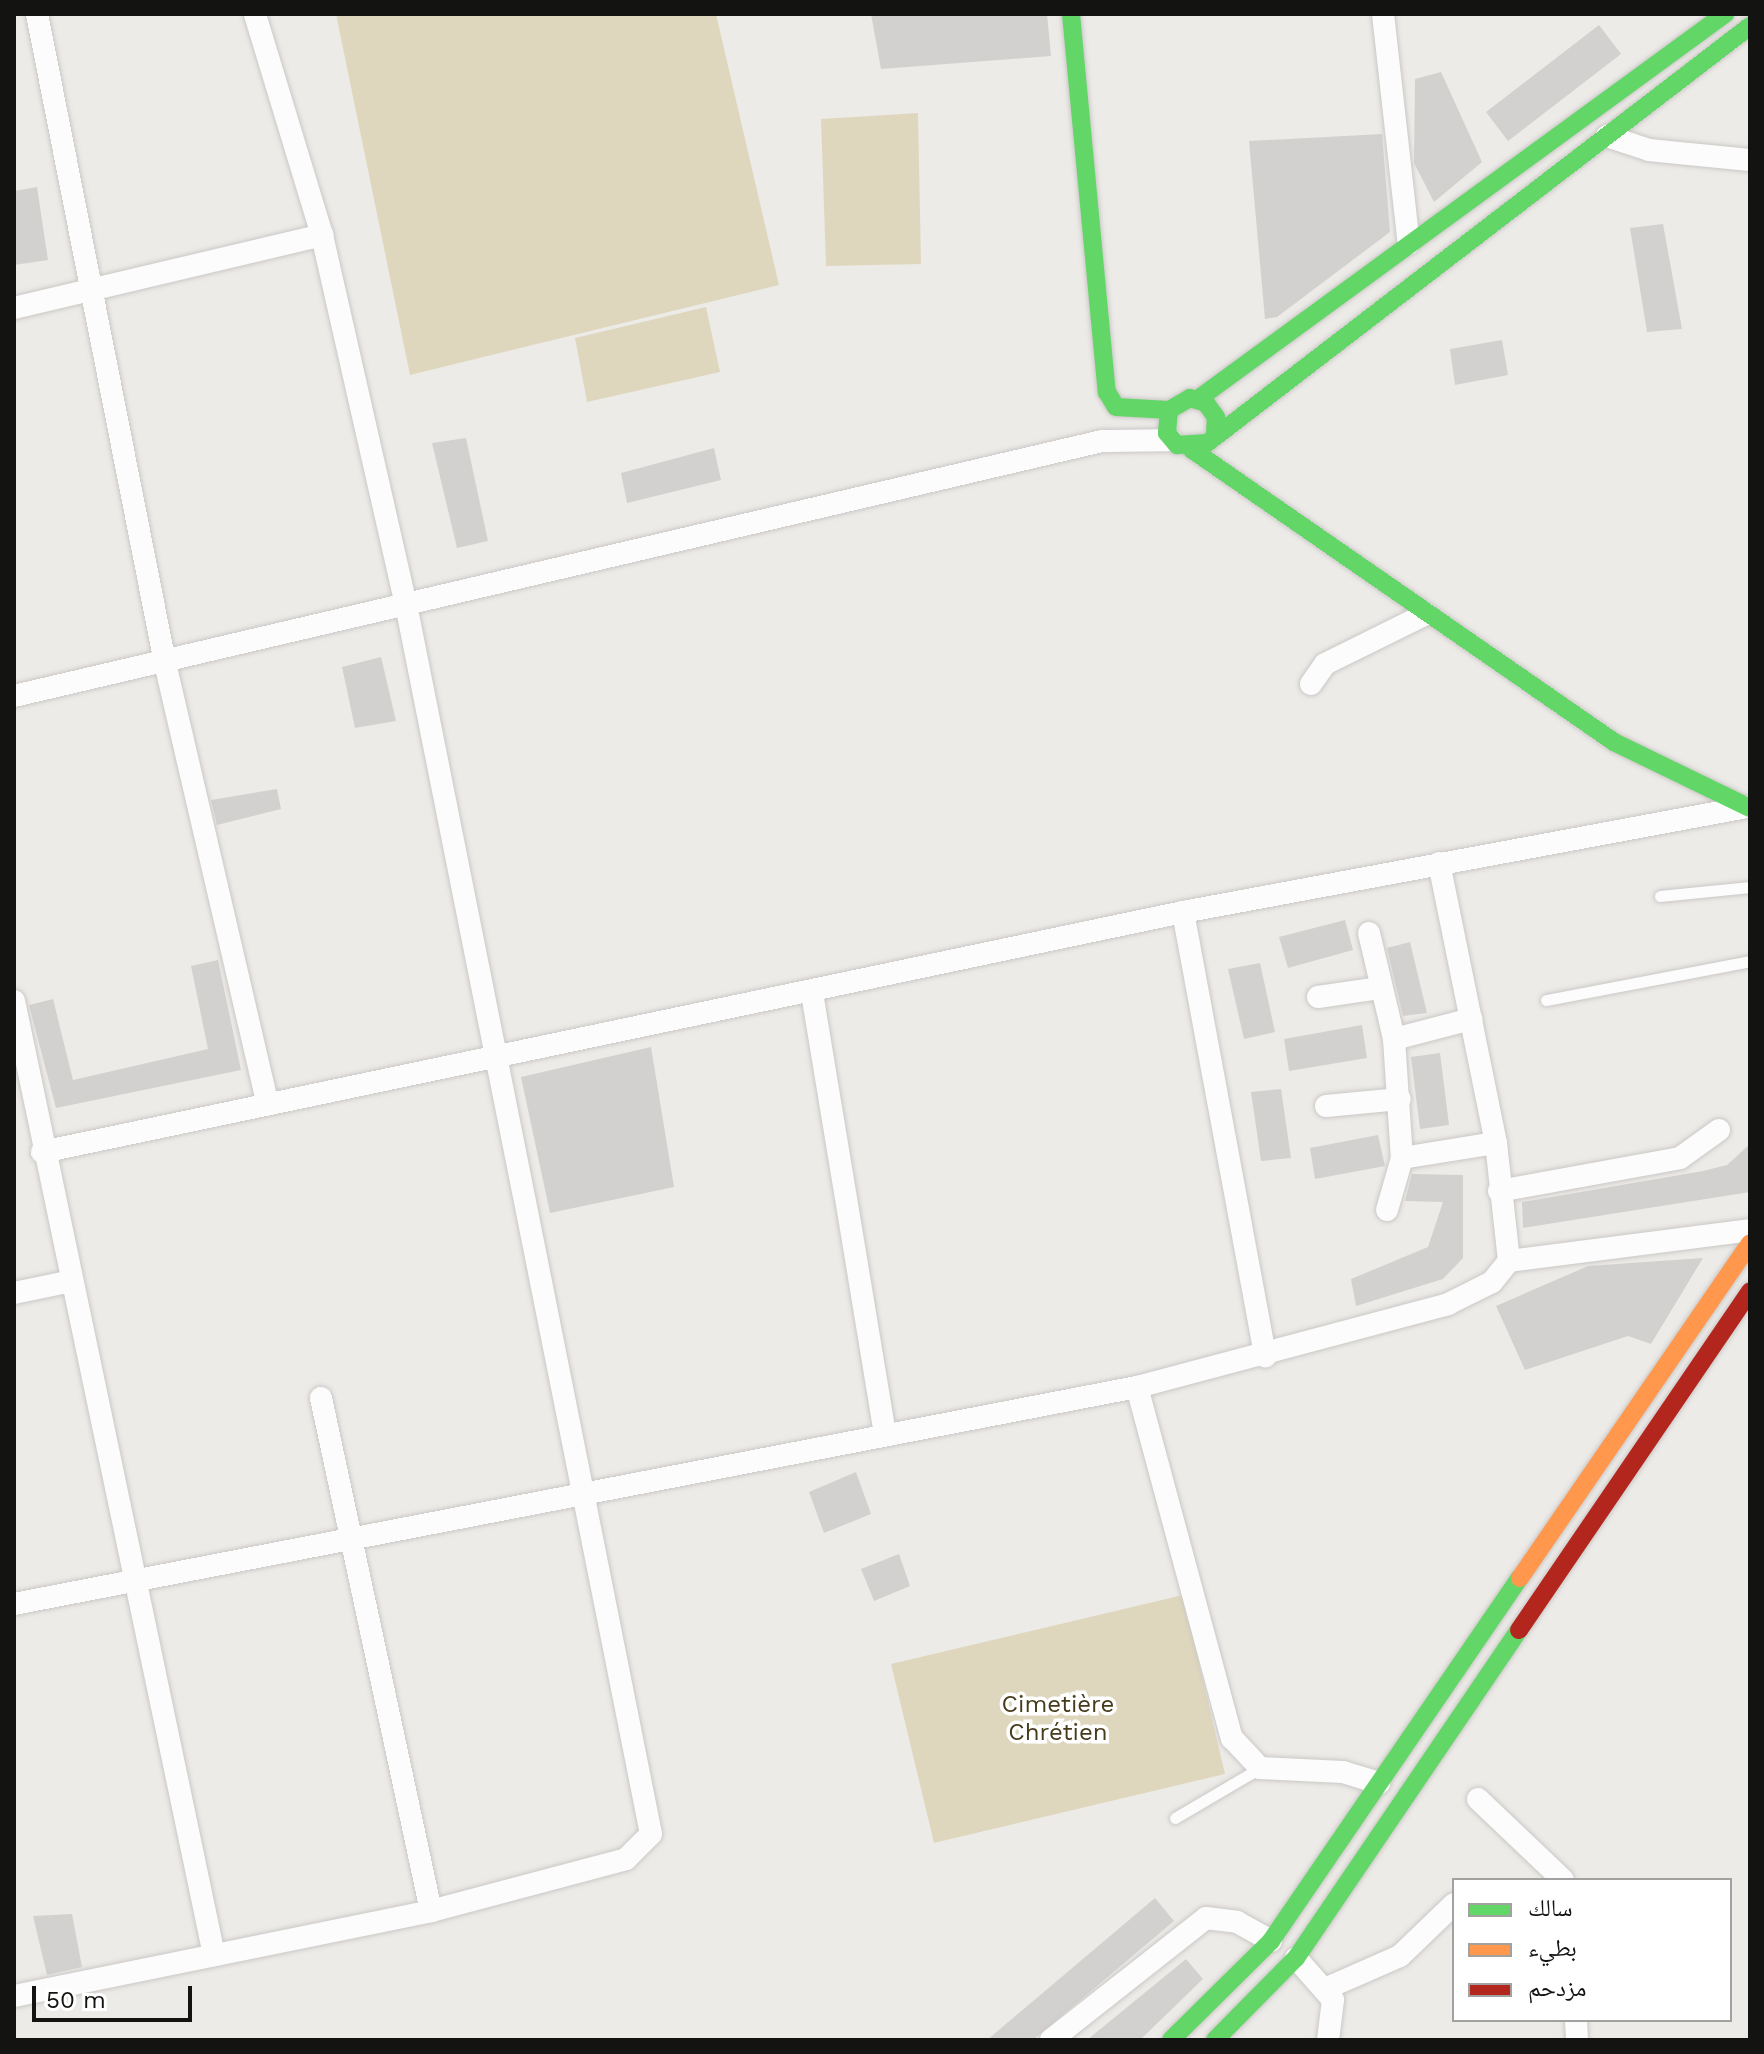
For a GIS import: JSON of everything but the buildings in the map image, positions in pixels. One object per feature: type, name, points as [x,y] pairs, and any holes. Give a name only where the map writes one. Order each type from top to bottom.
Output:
[{"type":"main road","points":[[1071,14],[1107,392],[1116,407],[1169,410],[1198,399],[1725,14]]},
{"type":"main road","points":[[1181,444],[1214,435],[1750,26]]},
{"type":"main road","points":[[1198,399],[1216,417],[1214,435],[1283,514]]},
{"type":"main road","points":[[1169,410],[1181,444],[1426,614],[1614,742],[1748,808]]},
{"type":"main road","points":[[1171,2040],[1271,1941],[1748,1245]]},
{"type":"main road","points":[[1215,2040],[1296,1958],[1750,1291]]},
{"type":"street","points":[[37,14],[89,293],[165,663],[268,1104]]},
{"type":"street","points":[[14,1996],[431,1911],[626,1859],[649,1840],[653,1822],[406,605],[322,235],[255,14]]},
{"type":"street","points":[[1383,14],[1409,244]]},
{"type":"street","points":[[1607,136],[1649,150],[1750,160]]},
{"type":"street","points":[[14,308],[89,293],[322,235]]},
{"type":"street","points":[[1102,441],[1116,407]]},
{"type":"street","points":[[14,696],[1102,441],[1181,444]]},
{"type":"street","points":[[1311,684],[1325,664],[1426,614]]},
{"type":"street","points":[[42,1152],[812,993],[1183,912],[1748,808]]},
{"type":"street","points":[[1439,863],[1496,1143],[1509,1261]]},
{"type":"street","points":[[1183,912],[1265,1356]]},
{"type":"street","points":[[1369,933],[1394,1039],[1400,1099],[1402,1158],[1387,1210]]},
{"type":"street","points":[[1318,997],[1380,988]]},
{"type":"street","points":[[812,993],[885,1432]]},
{"type":"street","points":[[14,1001],[42,1152],[214,1955]]},
{"type":"street","points":[[1394,1039],[1471,1019]]},
{"type":"street","points":[[1326,1106],[1400,1099]]},
{"type":"street","points":[[1499,1191],[1680,1158],[1719,1130]]},
{"type":"street","points":[[1402,1158],[1496,1143]]},
{"type":"street","points":[[14,1604],[588,1495],[885,1432],[1137,1387],[1265,1356],[1470,1296],[1509,1261],[1716,1229],[1748,1245]]},
{"type":"street","points":[[14,1293],[72,1281]]},
{"type":"street","points":[[1137,1387],[1232,1738],[1260,1768],[1343,1772],[1379,1783]]},
{"type":"street","points":[[321,1398],[431,1911]]},
{"type":"street","points":[[1478,1799],[1560,1878]]},
{"type":"street","points":[[1327,1988],[1400,1956],[1452,1906]]},
{"type":"street","points":[[1051,2040],[1206,1918],[1237,1922],[1271,1941]]},
{"type":"street","points":[[1296,1958],[1327,1988],[1334,2015],[1328,2040]]},
{"type":"lane","points":[[1660,896],[1750,887]]},
{"type":"lane","points":[[1546,1000],[1750,961]]},
{"type":"lane","points":[[1175,1818],[1260,1768]]},
{"type":"green space","points":[[336,14],[716,14],[779,285],[410,375]]},
{"type":"green space","points":[[918,113],[921,264],[826,266],[821,119]]},
{"type":"green space","points":[[706,307],[720,372],[587,402],[575,338]]},
{"type":"green space","name":"Cimetière Chrétien","points":[[1183,1595],[1225,1774],[934,1843],[891,1664]]},
{"type":"traffic: fast","points":[[1071,14],[1107,392],[1116,407],[1169,410]]},
{"type":"traffic: fast","points":[[1198,399],[1725,14]]},
{"type":"traffic: fast","points":[[1215,434],[1216,417],[1206,403],[1190,398],[1169,410],[1167,433],[1177,445],[1207,443],[1750,26]]},
{"type":"traffic: fast","points":[[1191,449],[1614,742],[1750,808]]},
{"type":"traffic: fast","points":[[1171,2040],[1271,1941],[1520,1578]]},
{"type":"traffic: fast","points":[[1215,2040],[1296,1958],[1519,1630]]},
{"type":"traffic: slow","points":[[1520,1578],[1750,1243]]},
{"type":"traffic: jam","points":[[1519,1630],[1750,1291]]}]
